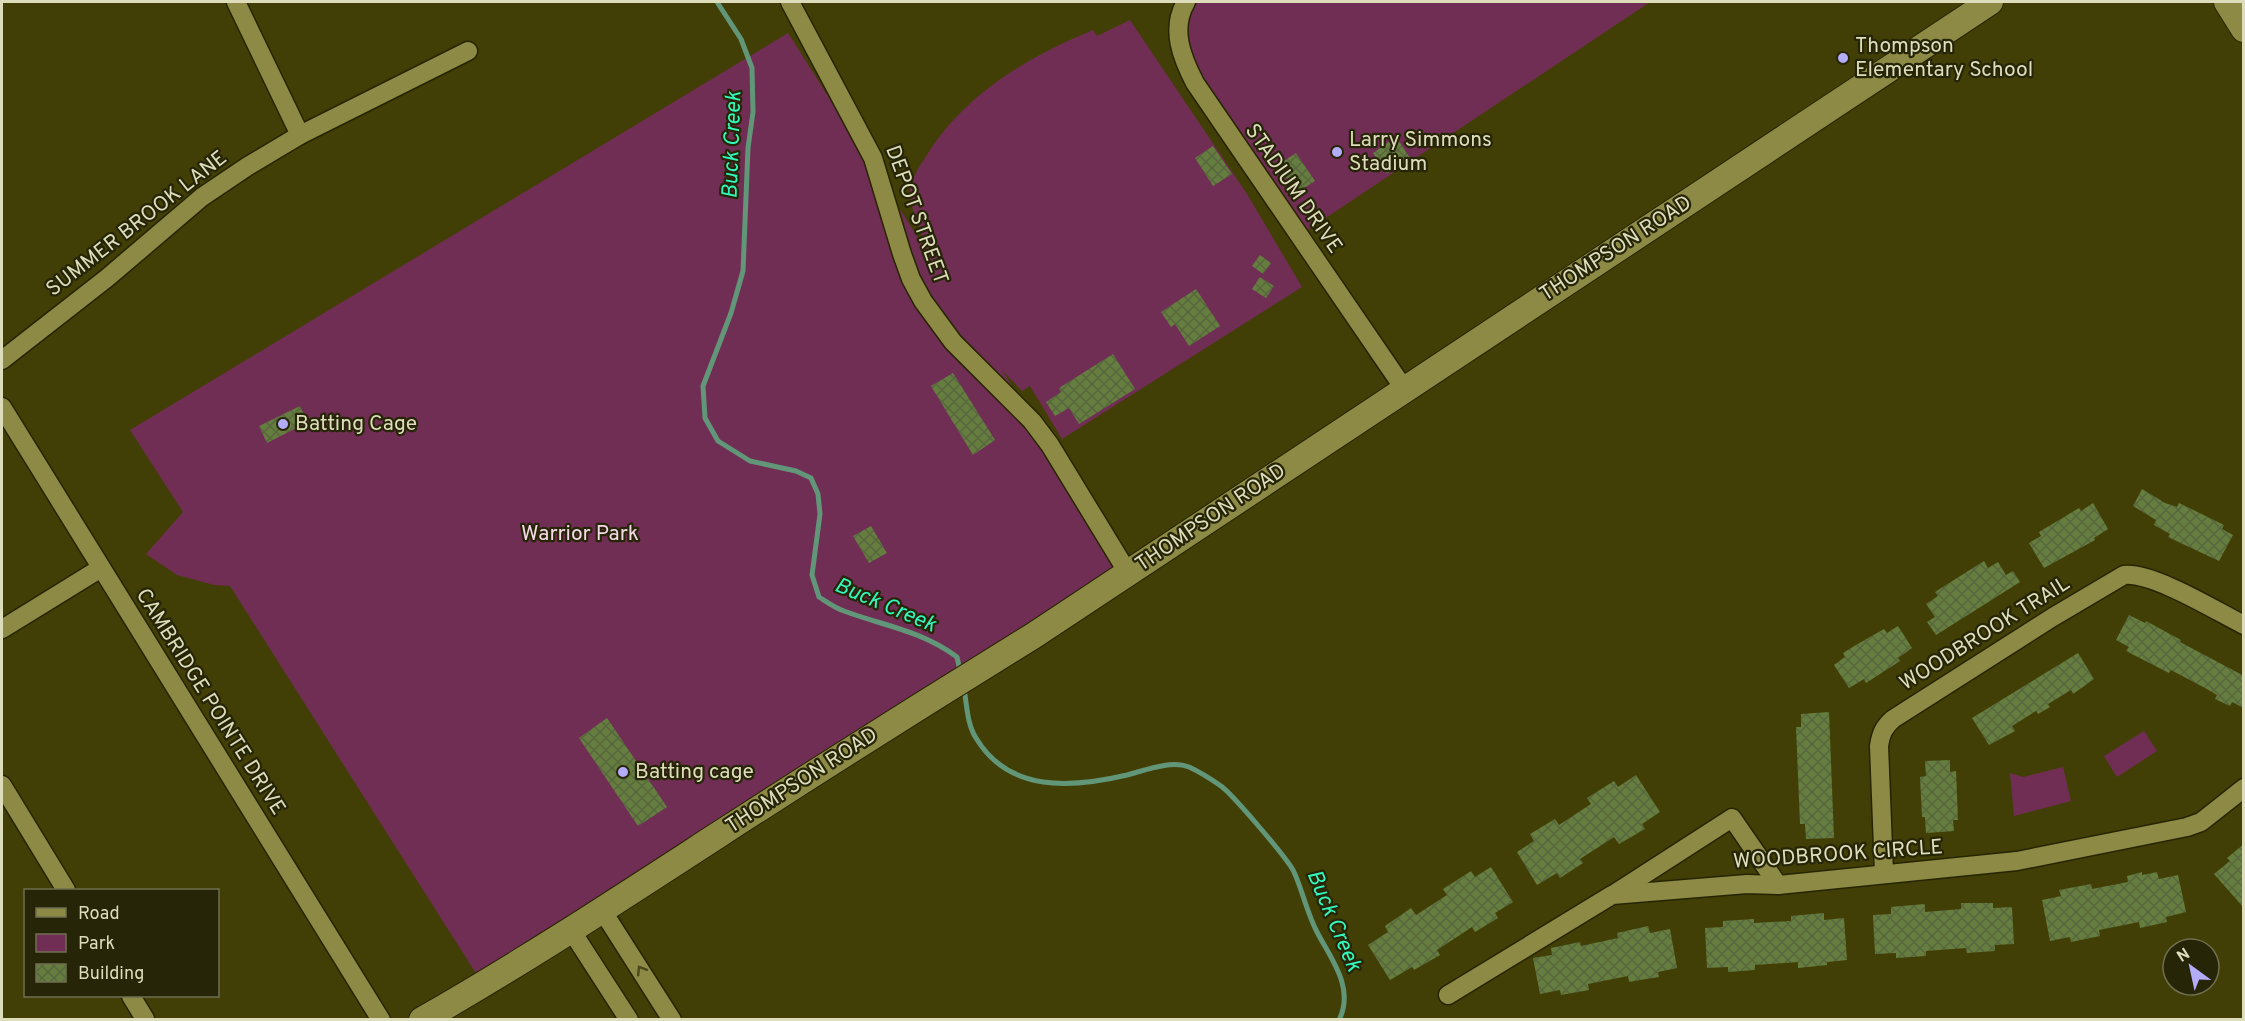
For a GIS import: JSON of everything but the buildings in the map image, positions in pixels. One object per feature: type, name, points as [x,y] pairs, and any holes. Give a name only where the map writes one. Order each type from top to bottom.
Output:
[{"type":"street","points":[[236,2],[300,135]]},
{"type":"street","name":"DEPOT STREET","points":[[790,2],[873,159],[902,254],[922,301],[953,342],[1038,429],[1128,573]]},
{"type":"street","name":"STADIUM DRIVE","points":[[1186,2],[1180,16],[1179,45],[1195,83],[1405,390]]},
{"type":"street","name":"THOMPSON ROAD","points":[[422,1020],[571,930],[891,723],[1032,636],[1990,2]]},
{"type":"street","points":[[2227,2],[2244,29]]},
{"type":"street","name":"SUMMER BROOK LANE","points":[[2,360],[107,278],[202,197],[248,166],[300,135],[468,51]]},
{"type":"street","name":"CAMBRIDGE POINTE DRIVE","points":[[2,407],[381,1020]]},
{"type":"street","points":[[2,629],[100,568]]},
{"type":"street","name":"WOODBROOK TRAIL","points":[[1884,873],[1880,746],[1881,734],[1893,718],[2124,575],[2135,574],[2160,584],[2244,626]]},
{"type":"street","points":[[2,785],[65,889]]},
{"type":"street","name":"WOODBROOK CIRCLE","points":[[1448,995],[1612,895],[1748,884],[1778,885],[2017,861],[2187,827],[2201,822],[2244,788]]},
{"type":"street","points":[[1612,895],[1732,818],[1778,885]]},
{"type":"street","points":[[602,910],[672,1020]]},
{"type":"street","points":[[571,930],[629,1020]]},
{"type":"street","points":[[132,997],[145,1019]]},
{"type":"green space","name":"Larry Simmons Stadium","points":[[1195,2],[1650,2],[1303,233],[1196,71],[1185,26]]},
{"type":"green space","name":"Warrior Park","points":[[1130,20],[1247,194],[1302,287],[1062,439],[1030,386],[1022,391],[1002,370],[1128,573],[477,975],[230,586],[214,585],[177,575],[146,554],[183,512],[130,430],[788,33],[927,252],[911,203],[911,186],[922,162],[958,115],[998,80],[1044,53],[1093,30],[1097,36]]},
{"type":"green space","points":[[2144,731],[2157,751],[2117,777],[2104,756]]},
{"type":"green space","points":[[2063,767],[2071,801],[2014,816],[2010,773],[2023,777]]},
{"type":"waterway","name":"Buck Creek","points":[[717,2],[741,39],[752,68],[753,112],[748,148],[743,271],[731,313],[703,386],[705,418],[718,441],[750,461],[796,471],[811,478],[818,494],[820,514],[812,575],[819,597],[841,610],[916,635],[943,648],[957,657],[960,671]]},
{"type":"waterway","name":"Buck Creek","points":[[964,689],[969,721],[976,738],[990,756],[1006,769],[1024,777],[1064,784],[1127,775],[1158,766],[1182,765],[1221,786],[1260,828],[1294,872],[1314,925],[1343,985],[1343,1008],[1339,1020]]},
{"type":"place","name":"Thompson Elementary School","points":[[1843,58]]},
{"type":"place","name":"Larry Simmons Stadium","points":[[1337,152]]},
{"type":"place","name":"Batting Cage","points":[[283,424]]},
{"type":"place","name":"Batting cage","points":[[623,772]]}]
